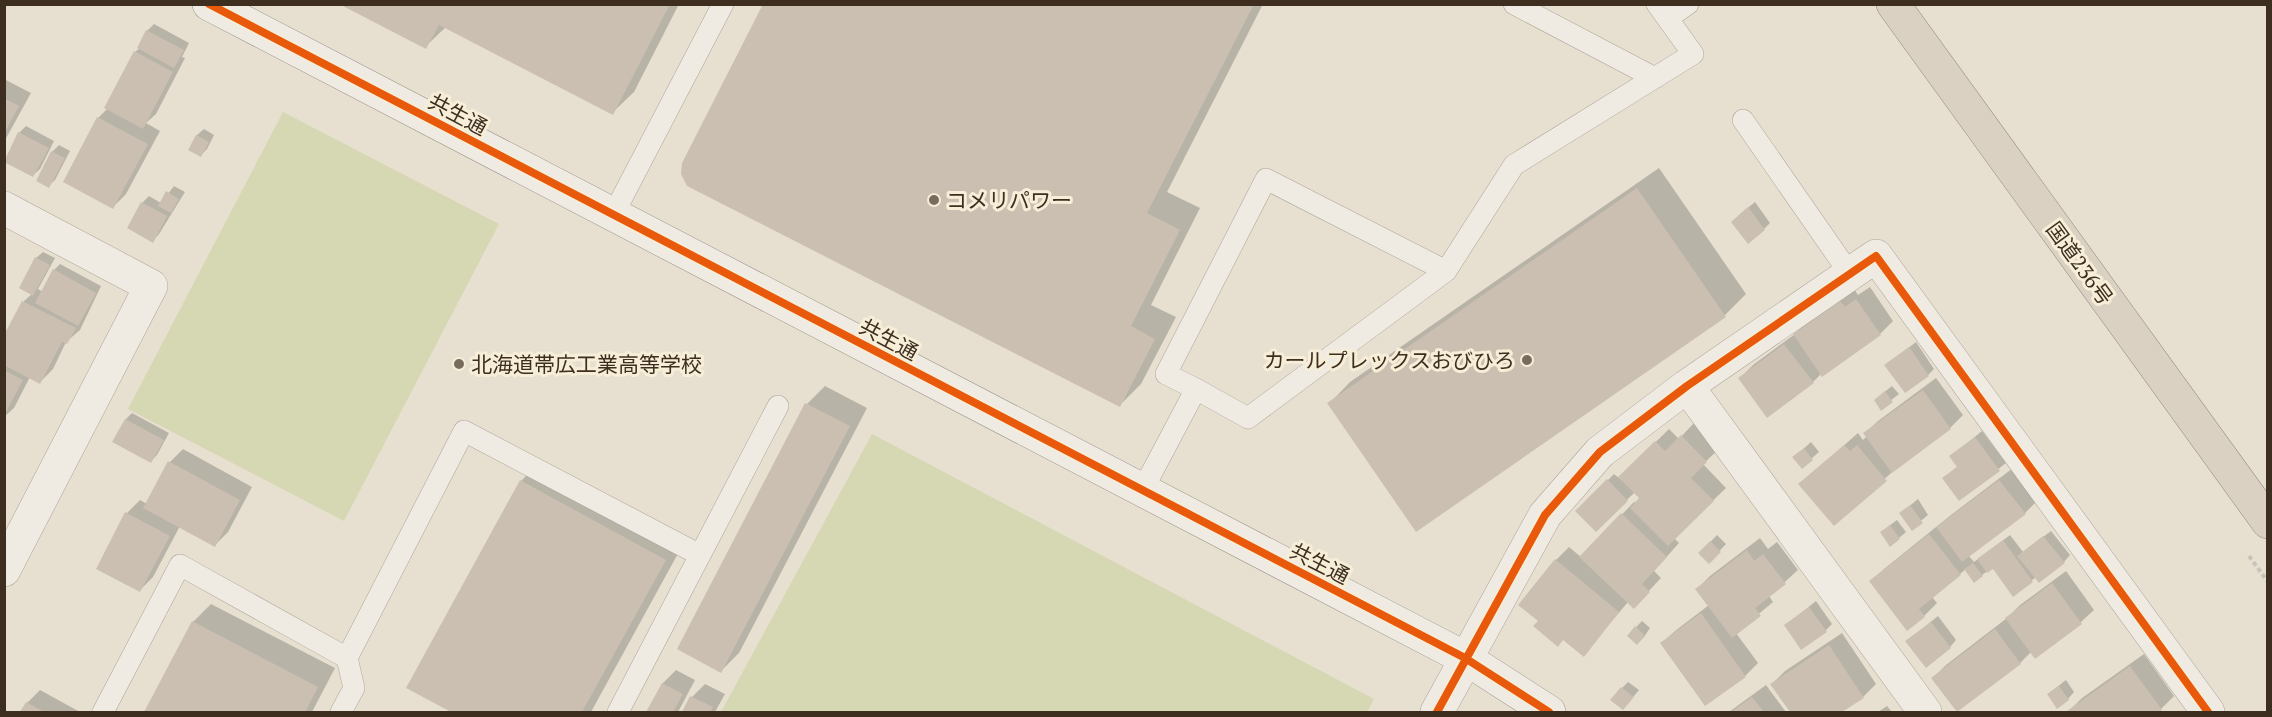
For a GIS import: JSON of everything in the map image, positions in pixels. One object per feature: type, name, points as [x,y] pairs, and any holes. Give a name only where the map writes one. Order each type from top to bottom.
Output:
[{"type":"highway","name":"国道236号","points":[[1893,4],[2268,522]]},
{"type":"street","name":"共生通","points":[[209,4],[1465,658],[1549,712]]},
{"type":"street","points":[[4,208],[151,286],[4,570]]},
{"type":"street","points":[[1437,712],[1545,515],[1600,452],[1687,386],[1876,256],[2208,712]]},
{"type":"street","points":[[1687,386],[1925,712]]},
{"type":"lane","points":[[614,215],[723,4]]},
{"type":"lane","points":[[1514,4],[1655,78]]},
{"type":"lane","points":[[1446,271],[1266,179],[1166,374],[1248,418],[1446,271],[1514,165],[1693,54],[1662,11],[1688,4]]},
{"type":"lane","points":[[1743,120],[1850,274]]},
{"type":"lane","points":[[1142,490],[1196,389]]},
{"type":"lane","points":[[618,712],[778,406]]},
{"type":"lane","points":[[341,712],[354,688],[348,658],[464,431],[700,555]]},
{"type":"lane","points":[[103,712],[180,565],[348,658]]},
{"type":"green space","points":[[283,112],[499,224],[344,521],[128,409]]},
{"type":"green space","points":[[872,434],[1374,699],[1367,712],[721,712]]},
{"type":"building","points":[[339,4],[670,4],[613,115],[439,25],[426,49]]},
{"type":"building","name":"コメリパワー","points":[[763,4],[1254,4],[1147,213],[1180,230],[1131,326],[1155,339],[1120,407],[687,186],[681,174],[682,163]]},
{"type":"building","points":[[146,30],[184,50],[174,68],[137,48]]},
{"type":"building","points":[[134,51],[173,72],[143,129],[104,108]]},
{"type":"building","points":[[4,98],[19,106],[4,134]]},
{"type":"building","points":[[97,117],[148,144],[113,209],[63,182]]},
{"type":"building","points":[[18,132],[49,148],[33,177],[4,162]]},
{"type":"building","points":[[196,135],[209,142],[201,157],[188,150]]},
{"type":"building","points":[[51,151],[65,158],[49,188],[36,181]]},
{"type":"building","name":"カールプレックスおびひろ","points":[[1637,188],[1726,317],[1416,532],[1327,403]]},
{"type":"building","points":[[166,191],[179,199],[171,213],[158,206]]},
{"type":"building","points":[[141,202],[167,216],[153,243],[127,228]]},
{"type":"building","points":[[1748,207],[1765,230],[1748,244],[1731,222]]},
{"type":"building","points":[[35,257],[50,265],[33,296],[19,288]]},
{"type":"building","points":[[53,269],[96,293],[78,326],[35,303]]},
{"type":"building","points":[[1856,299],[1881,335],[1822,377],[1793,334],[1840,301],[1845,307]]},
{"type":"building","points":[[22,301],[76,328],[67,344],[62,342],[40,384],[4,365],[4,335]]},
{"type":"building","points":[[1784,344],[1814,383],[1767,418],[1738,378]]},
{"type":"building","points":[[1909,347],[1929,376],[1905,393],[1884,365]]},
{"type":"building","points":[[4,370],[23,380],[4,416]]},
{"type":"building","points":[[1923,390],[1951,429],[1892,473],[1863,433]]},
{"type":"building","points":[[1885,391],[1893,402],[1881,411],[1874,400]]},
{"type":"building","points":[[805,403],[850,426],[721,673],[677,649]]},
{"type":"building","points":[[125,419],[164,440],[151,463],[112,442]]},
{"type":"building","points":[[1681,435],[1707,462],[1691,478],[1714,501],[1668,546],[1630,508],[1639,498],[1618,477],[1655,441],[1665,451]]},
{"type":"building","points":[[1975,437],[2000,471],[1959,501],[1942,478],[1957,467],[1949,456]]},
{"type":"building","points":[[1844,445],[1850,451],[1857,445],[1887,481],[1834,526],[1798,484]]},
{"type":"building","points":[[1804,448],[1813,460],[1802,469],[1792,457]]},
{"type":"building","points":[[168,461],[240,500],[215,547],[143,508]]},
{"type":"building","points":[[1607,479],[1628,501],[1596,532],[1575,511]]},
{"type":"building","points":[[520,480],[666,560],[582,712],[451,712],[406,688]]},
{"type":"building","points":[[1999,480],[2026,514],[1962,562],[1936,527]]},
{"type":"building","points":[[1910,505],[1923,523],[1912,531],[1899,513]]},
{"type":"building","points":[[125,512],[170,536],[140,592],[96,569]]},
{"type":"building","points":[[1621,513],[1667,557],[1642,584],[1650,592],[1634,609],[1579,557]]},
{"type":"building","points":[[1890,525],[1900,539],[1890,547],[1880,532]]},
{"type":"building","points":[[1929,534],[1961,575],[1919,609],[1925,617],[1907,631],[1869,581]]},
{"type":"building","points":[[2043,536],[2065,563],[2039,583],[2017,556]]},
{"type":"building","points":[[2003,540],[2033,582],[2013,597],[1993,569],[1987,573],[1977,559]]},
{"type":"building","points":[[1710,541],[1721,552],[1709,564],[1698,553]]},
{"type":"building","points":[[1747,550],[1754,561],[1763,554],[1786,584],[1755,608],[1761,616],[1732,638],[1695,589]]},
{"type":"building","points":[[1555,559],[1619,612],[1584,657],[1563,640],[1558,647],[1533,626],[1538,621],[1518,605]]},
{"type":"building","points":[[1973,563],[1983,576],[1974,583],[1964,569]]},
{"type":"building","points":[[2052,583],[2082,624],[2035,659],[2005,618]]},
{"type":"building","points":[[1809,607],[1827,632],[1801,650],[1784,625]]},
{"type":"building","points":[[1701,613],[1746,677],[1705,706],[1660,643]]},
{"type":"building","points":[[192,621],[318,687],[305,712],[144,712]]},
{"type":"building","points":[[1931,622],[1951,648],[1926,668],[1905,641]]},
{"type":"building","points":[[1635,626],[1645,636],[1637,645],[1627,636]]},
{"type":"building","points":[[1995,629],[2021,664],[1957,712],[1931,678]]},
{"type":"building","points":[[1829,645],[1864,698],[1842,712],[1790,712],[1770,684]]},
{"type":"building","points":[[2130,666],[2162,710],[2159,712],[2067,711]]},
{"type":"building","points":[[662,683],[683,694],[673,712],[646,712]]},
{"type":"building","points":[[2059,686],[2069,700],[2057,709],[2047,694]]},
{"type":"building","points":[[1621,687],[1634,697],[1623,710],[1610,700]]},
{"type":"building","points":[[690,696],[713,707],[710,712],[682,712]]},
{"type":"building","points":[[1752,697],[1764,712],[1731,712]]},
{"type":"building","points":[[26,702],[44,712],[20,712]]},
{"type":"cycle path","points":[[209,4],[1465,658],[1549,712]]},
{"type":"cycle path","points":[[1437,712],[1545,515],[1600,452],[1687,386],[1876,256],[2208,712]]},
{"type":"place","name":"コメリパワー","points":[[934,200]]},
{"type":"place","name":"カールプレックスおびひろ","points":[[1527,360]]},
{"type":"place","name":"北海道帯広工業高等学校","points":[[459,364]]}]
